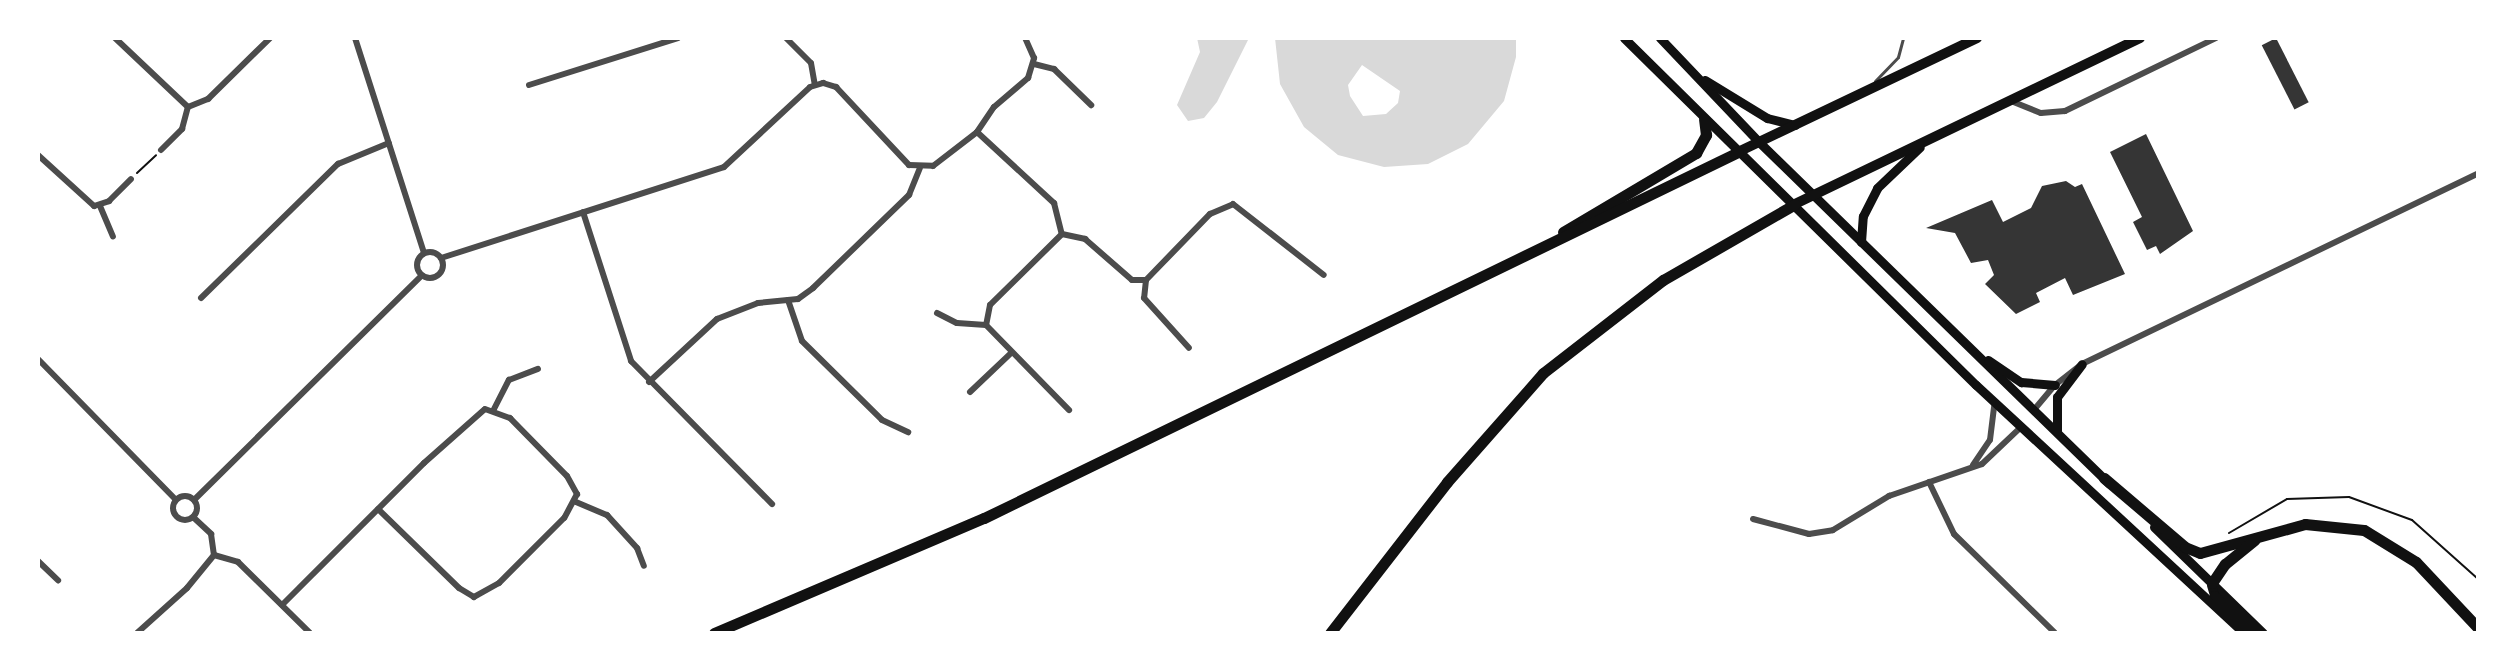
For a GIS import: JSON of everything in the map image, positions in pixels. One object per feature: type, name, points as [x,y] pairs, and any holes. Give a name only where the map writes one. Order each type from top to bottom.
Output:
[{"type":"highway","points":[[714,633],[984,518],[1977,38]]},
{"type":"highway","points":[[1330,633],[1447,482],[1543,373],[1663,280],[1795,204],[2140,38]]},
{"type":"highway","points":[[1526,257],[1696,153],[1706,135],[1704,119]]},
{"type":"highway","points":[[2104,478],[2194,552],[2207,554],[2269,532],[2322,524],[2374,535],[2416,562],[2478,628]]},
{"type":"highway","points":[[2212,583],[2237,552],[2269,532]]},
{"type":"main road","points":[[1624,38],[2021,427],[2244,633]]},
{"type":"main road","points":[[1660,38],[1759,142],[2263,633]]},
{"type":"main road","points":[[1699,77],[1767,118],[1795,125]]},
{"type":"main road","points":[[1861,242],[1863,216],[1877,188],[1934,137]]},
{"type":"main road","points":[[1951,331],[2014,379],[2055,385]]},
{"type":"main road","points":[[2058,434],[2057,397],[2082,364]]},
{"type":"main road","points":[[2021,427],[2033,411]]},
{"type":"main road","points":[[2212,583],[2214,595],[2252,633]]},
{"type":"street","points":[[115,38],[188,107]]},
{"type":"street","points":[[188,107],[208,99],[270,38]]},
{"type":"street","points":[[355,38],[424,253]]},
{"type":"street","points":[[529,85],[678,38]]},
{"type":"street","points":[[786,38],[811,63],[815,85]]},
{"type":"street","points":[[424,253],[441,258],[732,163],[815,85],[836,87],[897,154],[920,168],[933,166],[977,132],[994,107],[1028,78],[1034,64],[1025,38]]},
{"type":"street","points":[[2009,101],[2041,113],[2065,111],[2216,38]]},
{"type":"street","points":[[1034,64],[1054,69],[1091,105]]},
{"type":"street","points":[[161,150],[182,129],[188,107]]},
{"type":"street","points":[[977,132],[1054,203],[1062,234]]},
{"type":"street","points":[[201,298],[338,164],[389,143]]},
{"type":"street","points":[[38,155],[81,199],[100,206],[113,236]]},
{"type":"street","points":[[649,382],[717,319],[758,303],[788,300],[813,288],[900,205],[916,186],[920,168]]},
{"type":"street","points":[[2033,411],[2055,385],[2082,364],[2478,173]]},
{"type":"street","points":[[100,206],[131,179]]},
{"type":"street","points":[[1189,348],[1144,298],[1146,280],[1210,214],[1233,204],[1324,275]]},
{"type":"street","points":[[583,212],[626,351],[649,382],[772,504]]},
{"type":"street","points":[[1062,234],[1085,239],[1125,277],[1146,280]]},
{"type":"street","points":[[986,325],[990,305],[1062,234]]},
{"type":"street","points":[[422,275],[417,264],[424,253]]},
{"type":"street","points":[[193,517],[194,500],[422,275],[436,276],[441,258]]},
{"type":"street","points":[[788,300],[802,341],[882,420],[908,432]]},
{"type":"street","points":[[937,313],[957,323],[986,325],[1010,354],[1069,410]]},
{"type":"street","points":[[970,392],[1010,354]]},
{"type":"street","points":[[38,359],[176,500],[176,517],[193,517],[211,534],[214,555],[187,588],[137,633]]},
{"type":"street","points":[[494,409],[509,380],[538,369]]},
{"type":"street","points":[[1971,468],[1990,440],[1995,402]]},
{"type":"street","points":[[282,605],[478,413],[494,409],[510,418],[567,476],[576,502],[607,515],[637,548],[644,566]]},
{"type":"street","points":[[1753,519],[1798,533],[1823,533],[1889,496],[1971,468],[1993,456],[2021,427]]},
{"type":"street","points":[[1929,482],[1954,534],[2055,633]]},
{"type":"street","points":[[176,500],[194,500]]},
{"type":"street","points":[[378,509],[459,588],[474,597],[499,583],[576,502]]},
{"type":"street","points":[[214,555],[238,562],[310,633]]},
{"type":"street","points":[[38,561],[58,580]]},
{"type":"lane","points":[[1867,90],[1898,57],[1903,38]]},
{"type":"path","points":[[131,179],[161,150]]},
{"type":"shaded area","points":[[1197,38],[1249,38],[1217,102],[1204,118],[1188,121],[1177,105],[1200,52]]},
{"type":"shaded area","points":[[1275,38],[1516,38],[1516,57],[1504,101],[1468,144],[1428,164],[1384,167],[1338,155],[1304,127],[1280,84]],"holes":[[[1362,65],[1400,91],[1398,103],[1386,114],[1363,116],[1350,96],[1348,85]]]},
{"type":"building","points":[[2276,38],[2309,102],[2294,109],[2262,45]]},
{"type":"building","points":[[2146,134],[2193,231],[2160,254],[2156,246],[2147,250],[2133,222],[2142,217],[2110,152]]},
{"type":"building","points":[[2066,181],[2075,187],[2082,184],[2125,274],[2073,295],[2065,278],[2036,293],[2040,302],[2016,314],[1985,284],[1994,275],[1988,260],[1971,263],[1955,233],[1926,228],[1992,200],[2003,222],[2031,208],[2042,186]]}]
